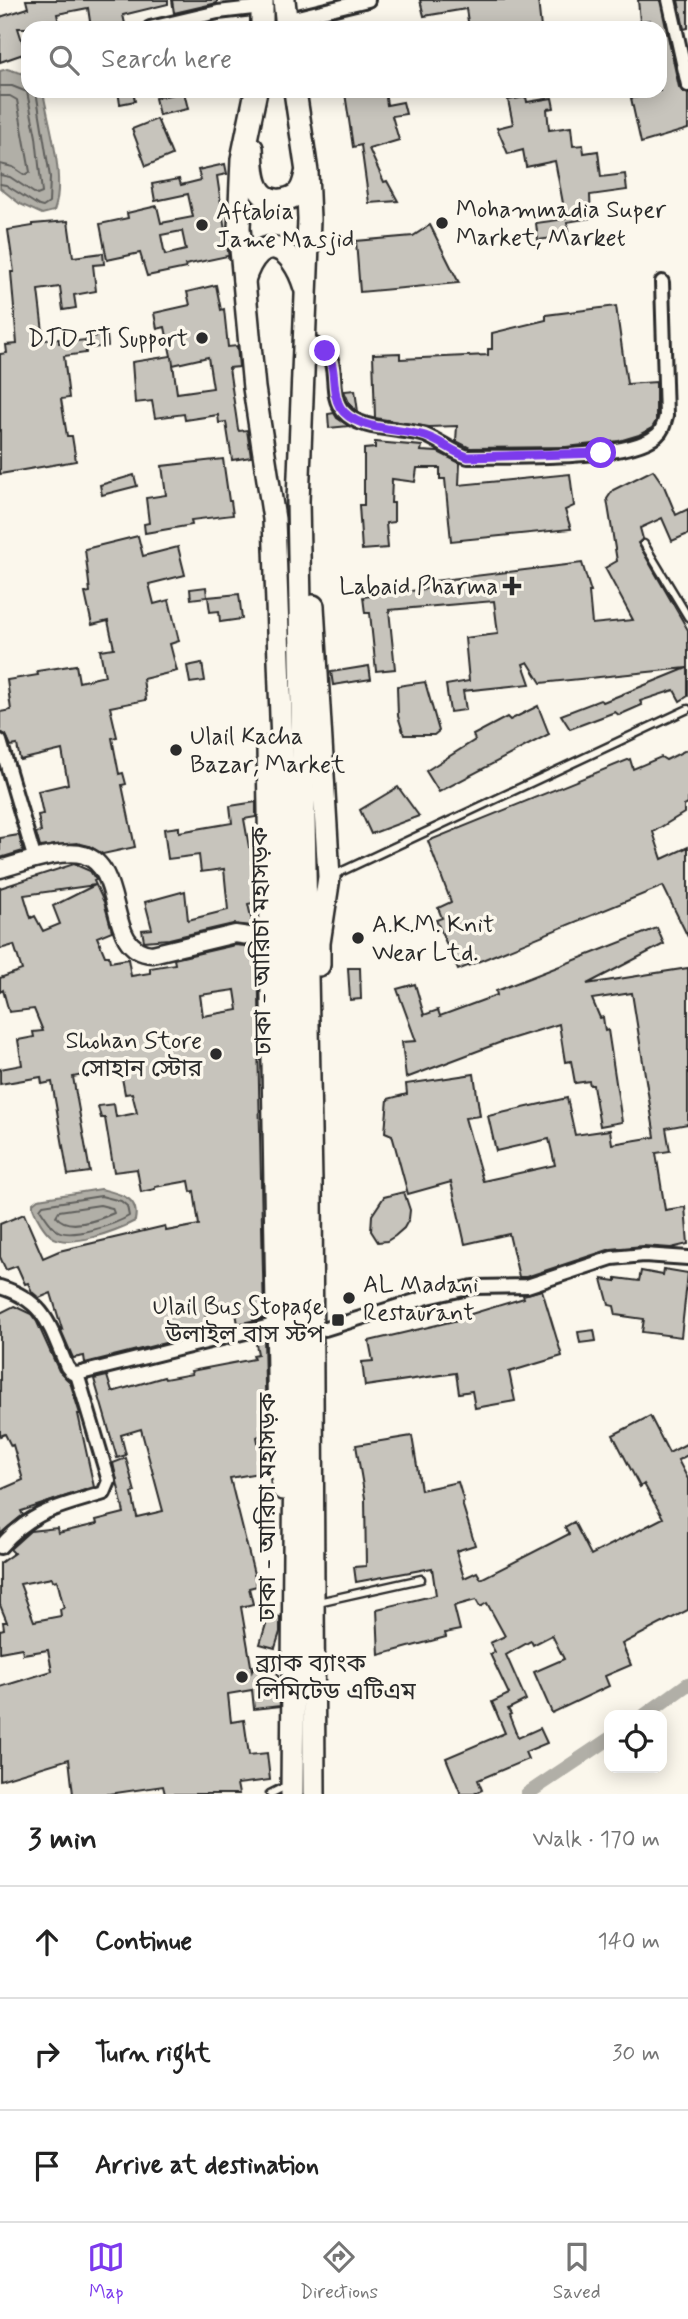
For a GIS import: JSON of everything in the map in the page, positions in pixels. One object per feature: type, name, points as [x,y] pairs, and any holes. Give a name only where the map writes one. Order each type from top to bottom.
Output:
[{"type":"highway","name":"ঢাকা - আরিচা মহাসড়ক","points":[[255,98],[242,159],[239,192],[243,282],[254,388],[274,519],[286,857],[295,1394],[303,1546],[312,1603],[314,1794]]},
{"type":"highway","name":"ঢাকা - আরিচা মহাসড়ক","points":[[292,1789],[303,1546],[311,1184],[298,501],[309,219],[307,172],[296,98]]},
{"type":"highway","points":[[252,116],[253,162],[262,194],[272,199],[285,200],[296,195],[307,172]]},
{"type":"highway","points":[[243,282],[250,262],[259,252],[282,250],[292,258],[307,296]]},
{"type":"highway","points":[[298,501],[310,546],[329,877],[319,943],[325,1329],[323,1497],[303,1546]]},
{"type":"highway","points":[[274,519],[264,575],[281,1474],[303,1546]]},
{"type":"street","points":[[285,16],[368,0]]},
{"type":"street","points":[[669,0],[688,85]]},
{"type":"street","points":[[180,21],[218,12],[262,12]]},
{"type":"street","points":[[305,340],[330,356],[337,401],[342,411],[362,422],[422,434],[456,454],[468,457],[601,453],[645,442],[663,426],[666,416],[662,282]]},
{"type":"street","points":[[0,741],[35,860]]},
{"type":"street","points":[[0,869],[65,854],[82,854],[100,865],[105,872],[125,935],[133,947],[145,954],[235,934],[248,936],[272,950]]},
{"type":"street","points":[[325,1329],[439,1294],[473,1287],[527,1286],[612,1258],[644,1255],[688,1258]]},
{"type":"street","points":[[0,1287],[16,1292],[45,1314],[67,1367],[77,1374],[278,1324]]},
{"type":"street","points":[[0,1547],[28,1520],[55,1508],[104,1493],[107,1487],[109,1481],[77,1374]]},
{"type":"lane","points":[[644,544],[688,618]]},
{"type":"lane","points":[[329,877],[688,709]]},
{"type":"lane","points":[[312,1603],[421,1579]]},
{"type":"lane","points":[[271,1794],[292,1789]]},
{"type":"water","points":[[7,69],[21,73],[21,98],[44,98],[57,168],[58,184],[54,211],[42,214],[20,204],[0,188],[0,71]]},
{"type":"water","points":[[101,1189],[127,1198],[134,1207],[135,1221],[81,1240],[59,1240],[46,1230],[33,1208],[33,1203],[38,1199]]},
{"type":"building","points":[[26,0],[168,0],[168,4],[123,15],[124,21],[90,21],[88,8],[57,14],[58,21],[21,21],[21,28],[18,28],[21,55],[0,62],[0,17],[28,8]]},
{"type":"building","points":[[172,0],[217,0],[217,3],[174,13]]},
{"type":"building","points":[[420,0],[538,0],[540,21],[468,21],[466,9],[424,16]]},
{"type":"building","points":[[638,0],[660,0],[665,21],[640,21]]},
{"type":"building","points":[[678,0],[688,0],[688,28],[684,29]]},
{"type":"building","points":[[667,32],[679,87],[688,94],[688,129],[641,143],[631,98],[667,98]]},
{"type":"building","points":[[119,98],[134,98],[135,101],[120,104]]},
{"type":"building","points":[[155,98],[185,98],[188,109],[159,115]]},
{"type":"building","points":[[346,98],[386,98],[387,105],[403,102],[406,114],[392,116],[399,140],[369,149],[384,182],[387,181],[398,201],[369,203],[361,145],[353,147]]},
{"type":"building","points":[[526,98],[527,102],[552,98],[554,108],[547,109],[549,130],[571,127],[573,146],[583,145],[584,153],[598,151],[601,177],[625,174],[627,190],[590,195],[591,218],[567,222],[569,236],[538,240],[536,223],[566,219],[555,161],[526,167],[523,150],[508,154],[497,128],[513,124],[508,100]]},
{"type":"building","points":[[157,119],[172,155],[146,166],[132,129]]},
{"type":"building","points":[[225,164],[227,174],[217,176],[229,258],[227,256],[185,265],[186,268],[147,276],[140,253],[107,260],[100,224],[128,218],[127,213],[157,206],[161,223],[193,217],[188,194],[155,201],[152,184],[179,179],[181,185],[201,180],[198,170]],"holes":[[[182,231],[186,250],[165,255],[161,235]]]},
{"type":"building","points":[[68,221],[73,257],[103,253],[104,264],[93,265],[96,291],[74,295],[76,308],[63,310],[60,287],[38,290],[44,340],[59,339],[59,343],[85,340],[86,353],[64,356],[69,398],[61,399],[67,436],[72,436],[76,461],[0,474],[0,354],[7,353],[6,345],[17,344],[11,272],[14,272],[8,230],[33,224]]},
{"type":"building","points":[[430,225],[459,283],[360,292],[356,241],[413,236]]},
{"type":"building","points":[[216,285],[221,310],[224,309],[228,347],[237,346],[239,367],[229,368],[238,429],[247,430],[251,457],[232,460],[226,422],[219,423],[218,415],[185,420],[184,414],[155,418],[152,401],[135,403],[132,362],[171,356],[165,327],[157,329],[154,313],[190,305],[187,292]],"holes":[[[208,357],[213,388],[177,393],[173,365]]]},
{"type":"building","points":[[616,306],[627,384],[656,382],[656,421],[652,428],[639,435],[619,441],[566,447],[470,448],[456,441],[457,426],[429,427],[375,418],[373,354],[400,353],[400,359],[488,355],[488,349],[492,349],[492,333],[546,320],[546,315]]},
{"type":"building","points":[[107,335],[108,346],[92,348],[90,337]]},
{"type":"building","points":[[355,390],[358,412],[350,405],[344,391]]},
{"type":"building","points":[[334,413],[349,426],[329,428],[328,414]]},
{"type":"building","points":[[375,442],[422,446],[421,451],[438,452],[460,463],[459,485],[570,474],[574,506],[565,510],[571,529],[451,541],[445,479],[440,479],[440,468],[417,468],[415,482],[392,479],[391,503],[394,503],[394,522],[386,523],[388,548],[362,550],[359,505],[364,505],[364,449],[375,448]]},
{"type":"building","points":[[223,459],[233,515],[191,520],[192,525],[145,533],[144,524],[149,523],[146,498],[166,495],[162,466]]},
{"type":"building","points":[[653,470],[664,486],[676,515],[688,509],[688,534],[672,541],[662,518],[640,528],[643,539],[638,543],[688,630],[688,696],[680,701],[674,690],[640,701],[642,705],[619,715],[615,712],[570,729],[561,715],[600,700],[603,702],[687,668],[541,683],[528,662],[523,664],[530,684],[463,691],[466,710],[450,712],[446,685],[469,681],[465,638],[498,634],[494,601],[389,610],[395,669],[376,671],[370,613],[365,613],[363,597],[434,588],[433,581],[582,563],[591,592],[592,624],[633,620],[605,568],[617,561],[607,499],[613,490]]},
{"type":"building","points":[[134,475],[137,486],[102,495],[100,485]]},
{"type":"building","points":[[138,536],[143,556],[178,547],[185,575],[149,584],[154,604],[169,600],[179,641],[170,644],[177,671],[143,679],[146,700],[110,707],[117,737],[112,738],[119,774],[123,773],[126,784],[122,785],[135,847],[103,854],[77,843],[40,847],[36,833],[41,832],[38,815],[43,814],[38,791],[68,784],[62,750],[20,760],[17,745],[11,746],[6,735],[0,732],[0,712],[11,710],[7,680],[38,675],[37,671],[76,665],[79,682],[105,676],[100,650],[114,648],[108,621],[92,625],[85,593],[90,592],[85,549]]},
{"type":"building","points":[[206,587],[207,597],[191,599],[190,589]]},
{"type":"building","points":[[239,594],[242,619],[220,622],[219,611],[210,612],[208,597]]},
{"type":"building","points":[[202,663],[205,681],[190,683],[187,666]]},
{"type":"building","points":[[369,666],[371,679],[333,685],[331,672]]},
{"type":"building","points":[[425,682],[439,731],[434,735],[404,735],[398,716],[397,686]]},
{"type":"building","points":[[538,706],[549,734],[439,792],[426,771],[475,740],[473,735],[507,717],[510,720]]},
{"type":"building","points":[[688,749],[688,804],[684,806],[684,813],[653,832],[662,859],[688,847],[688,937],[663,886],[458,970],[436,920],[442,918],[438,908],[451,902],[428,841],[630,759],[633,769],[661,757],[666,760]]},
{"type":"building","points":[[398,787],[419,816],[371,834],[360,810]]},
{"type":"building","points":[[256,802],[256,817],[244,819],[249,847],[256,845],[257,902],[248,904],[253,926],[233,924],[169,939],[144,941],[142,930],[152,929],[145,902],[185,891],[188,920],[228,910],[224,869],[201,872],[199,855],[168,859],[164,829],[179,827],[179,832],[232,823],[230,806]]},
{"type":"building","points":[[19,835],[23,851],[0,858],[0,838]]},
{"type":"building","points":[[74,864],[90,871],[96,880],[94,881],[104,902],[112,931],[97,937],[110,962],[128,959],[131,976],[150,973],[150,968],[175,964],[174,959],[235,945],[245,946],[258,954],[264,1318],[238,1324],[235,1307],[205,1312],[209,1332],[85,1363],[84,1356],[73,1358],[60,1328],[62,1329],[51,1293],[39,1298],[28,1283],[25,1284],[17,1266],[6,1270],[0,1257],[0,1224],[24,1214],[43,1258],[59,1251],[165,1226],[166,1231],[199,1225],[194,1191],[191,1192],[189,1181],[141,1192],[137,1169],[114,1172],[105,1118],[101,1118],[98,1106],[114,1104],[116,1117],[137,1113],[132,1093],[125,1094],[120,1067],[73,1077],[90,1172],[68,1175],[52,1082],[42,1084],[41,1077],[0,1084],[0,1069],[22,1065],[18,1040],[34,1037],[33,1032],[43,1031],[34,1009],[9,1012],[3,990],[0,992],[0,978],[22,970],[14,945],[0,949],[0,888]],"holes":[[[95,885],[53,906],[60,924],[43,931],[35,916],[31,918],[24,895]],[[235,990],[238,1010],[203,1016],[200,995]]]},
{"type":"building","points":[[657,928],[664,944],[587,984],[688,968],[688,1124],[666,1128],[670,1151],[656,1153],[665,1210],[685,1207],[688,1244],[671,1248],[643,1246],[611,1249],[519,1277],[509,1234],[465,1244],[451,1182],[408,1194],[392,1135],[385,1132],[388,1099],[407,1094],[406,1084],[474,1074],[480,1116],[465,1118],[483,1181],[555,1165],[549,1139],[496,1151],[488,1116],[567,1098],[575,1135],[610,1130],[612,1144],[655,1137],[632,993],[592,999],[600,1018],[603,1017],[605,1031],[608,1030],[622,1122],[600,1126],[593,1085],[590,1085],[589,1081],[575,1083],[571,1061],[565,1062],[559,1024],[504,1041],[406,1078],[402,1042],[416,1041],[397,989],[415,984],[424,1015],[438,1010],[440,1016],[497,995],[496,991]]},
{"type":"building","points":[[348,968],[360,968],[361,999],[350,1000]]},
{"type":"building","points":[[404,1192],[410,1210],[409,1219],[395,1236],[378,1242],[371,1231],[372,1215],[384,1197]]},
{"type":"building","points":[[664,1269],[688,1273],[681,1337],[642,1332],[644,1319],[616,1315],[614,1306],[609,1305],[602,1279],[639,1281],[641,1271],[663,1275]]},
{"type":"building","points":[[542,1290],[562,1356],[509,1372],[515,1401],[475,1408],[472,1391],[459,1393],[456,1373],[365,1386],[362,1362],[373,1361],[369,1341],[471,1317],[471,1314]]},
{"type":"building","points":[[14,1306],[31,1314],[37,1322],[59,1371],[70,1382],[80,1414],[94,1487],[21,1511],[23,1515],[0,1534],[0,1490],[23,1480],[13,1445],[11,1446],[5,1434],[0,1436],[0,1313]]},
{"type":"building","points":[[594,1330],[596,1341],[580,1343],[578,1332]]},
{"type":"building","points":[[264,1336],[266,1432],[257,1437],[264,1472],[230,1478],[257,1586],[249,1588],[253,1604],[241,1607],[252,1671],[254,1666],[277,1662],[280,1706],[254,1709],[252,1690],[228,1694],[231,1722],[244,1720],[249,1755],[267,1753],[270,1780],[237,1784],[239,1794],[165,1794],[163,1786],[109,1794],[73,1794],[69,1759],[0,1780],[0,1687],[52,1671],[48,1650],[23,1654],[22,1648],[0,1652],[0,1630],[4,1629],[3,1622],[7,1622],[0,1605],[0,1563],[14,1553],[10,1549],[30,1531],[57,1528],[58,1533],[97,1524],[96,1520],[124,1513],[113,1463],[126,1458],[135,1492],[132,1493],[137,1517],[163,1511],[141,1429],[121,1435],[126,1455],[117,1458],[94,1379],[107,1376],[112,1392],[164,1377],[192,1374],[191,1371],[254,1359],[253,1355],[258,1354],[255,1339]],"holes":[[[52,1578],[53,1581],[57,1580],[64,1608],[60,1609],[61,1616],[34,1621],[20,1584]]]},
{"type":"building","points":[[650,1416],[669,1453],[688,1443],[688,1455],[678,1460],[688,1479],[688,1610],[622,1644],[631,1665],[605,1676],[609,1686],[552,1713],[534,1672],[564,1659],[552,1635],[533,1645],[531,1641],[506,1655],[526,1700],[508,1709],[518,1738],[540,1728],[547,1743],[525,1752],[528,1759],[478,1780],[482,1790],[474,1794],[461,1794],[446,1758],[505,1733],[492,1702],[509,1694],[490,1654],[495,1652],[490,1643],[505,1636],[487,1603],[480,1607],[476,1600],[454,1606],[460,1630],[445,1633],[446,1637],[379,1655],[377,1609],[436,1595],[432,1568],[356,1582],[354,1567],[366,1566],[365,1498],[356,1445],[412,1436],[421,1490],[458,1482],[475,1545],[456,1551],[464,1578],[477,1572],[481,1579],[569,1534],[565,1527],[574,1522],[591,1555],[663,1518],[644,1484],[640,1487],[613,1435]]},
{"type":"building","points":[[269,1614],[280,1617],[280,1632],[275,1648],[260,1644]]},
{"type":"waterway","points":[[652,1710],[688,1684]]},
{"type":"waterway","points":[[527,1794],[604,1742]]},
{"type":"place","name":"Mohammadia Super Market, Market","points":[[442,223]]},
{"type":"place","name":"Aftabia Jame Masjid","points":[[202,225]]},
{"type":"place","name":"DTD IT Support","points":[[202,338]]},
{"type":"place","name":"Labaid Pharma","points":[[512,586]]},
{"type":"place","name":"Ulail Kacha Bazar, Market","points":[[176,750]]},
{"type":"place","name":"A.K.M. Knit Wear Ltd.","points":[[358,938]]},
{"type":"place","name":"Shohan Store সোহান স্টোর","points":[[216,1054]]},
{"type":"place","name":"AL Madani Restaurant","points":[[349,1298]]},
{"type":"place","name":"Ulail Bus Stopage উলাইল বাস স্টপ","points":[[338,1320]]},
{"type":"place","name":"ব্র্যাক ব্যাংক লিমিটেড এটিএম","points":[[242,1677]]},
{"type":"route","points":[[325,351],[330,356],[337,401],[342,411],[352,418],[371,425],[422,434],[456,454],[468,457],[601,453]]}]
